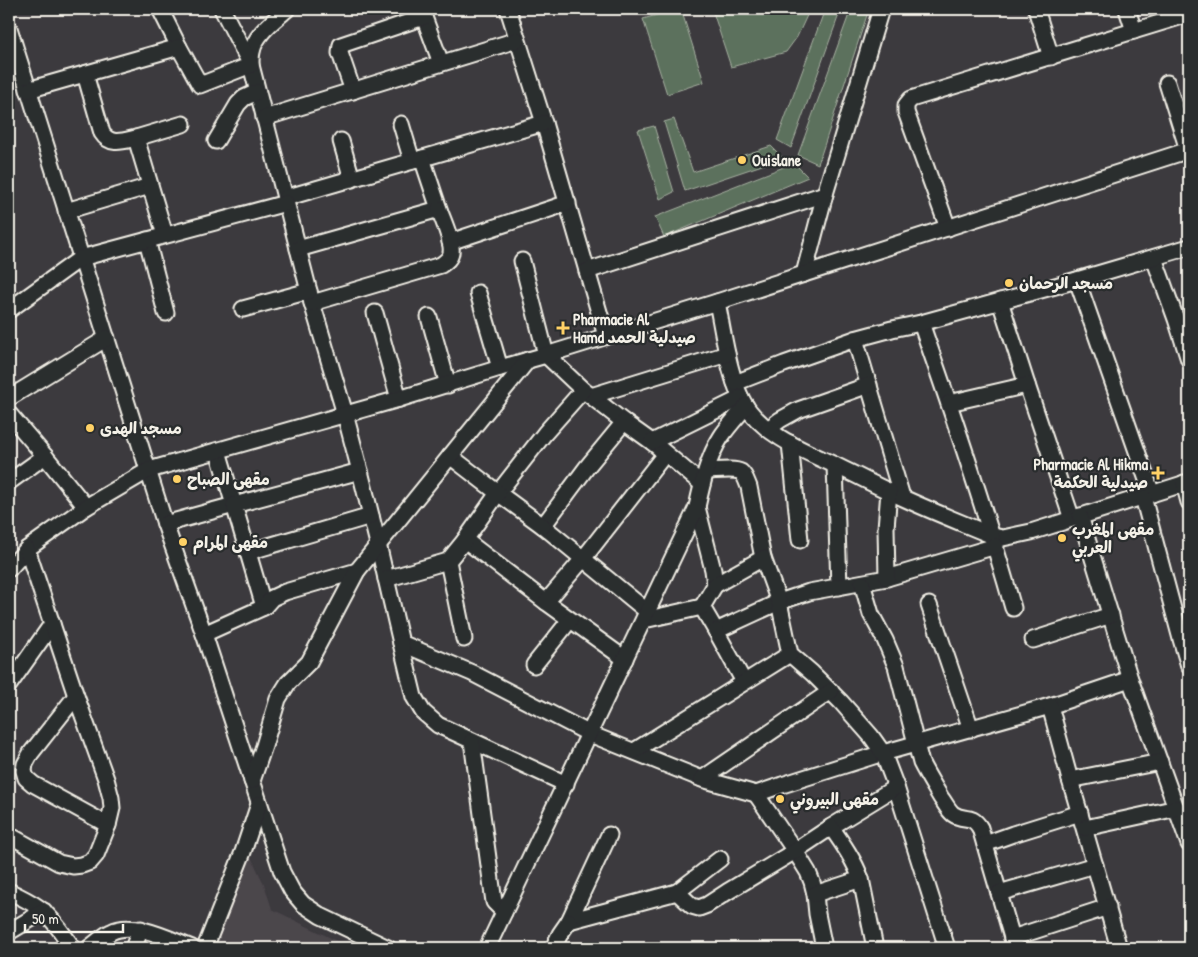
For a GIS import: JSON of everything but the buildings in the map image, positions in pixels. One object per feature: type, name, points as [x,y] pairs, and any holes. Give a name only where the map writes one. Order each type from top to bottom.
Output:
[{"type":"street","points":[[160,9],[200,85],[251,65]]},
{"type":"street","points":[[222,9],[251,65],[310,297],[360,471],[414,697],[423,712],[438,725],[566,784]]},
{"type":"street","points":[[251,65],[252,52],[261,33],[287,9]]},
{"type":"street","points":[[508,9],[568,203],[606,336]]},
{"type":"street","points":[[804,274],[824,194],[882,9]]},
{"type":"street","points":[[1036,9],[1051,57]]},
{"type":"street","points":[[1126,9],[1134,31]]},
{"type":"street","points":[[353,90],[340,53],[341,45],[422,13],[441,63]]},
{"type":"street","points":[[948,228],[906,112],[906,105],[911,99],[1189,14]]},
{"type":"street","points":[[9,28],[14,65],[28,90],[165,524],[204,634],[282,872],[292,891],[303,904],[321,916],[388,948]]},
{"type":"street","points":[[264,118],[517,40]]},
{"type":"street","points":[[28,90],[179,47]]},
{"type":"street","points":[[85,74],[105,138],[113,142],[136,138],[183,124]]},
{"type":"street","points":[[9,569],[26,549],[86,507],[149,470],[448,385],[546,355],[717,302],[1188,150],[1167,83]]},
{"type":"street","points":[[216,141],[238,104],[244,98],[257,92]]},
{"type":"street","points":[[9,310],[81,258],[165,236],[417,159],[544,123]]},
{"type":"street","points":[[242,309],[310,297],[441,265],[449,258],[451,252],[450,242],[439,209],[401,124]]},
{"type":"street","points":[[136,138],[165,236]]},
{"type":"street","points":[[341,140],[352,179]]},
{"type":"street","points":[[66,211],[150,186]]},
{"type":"street","points":[[587,271],[824,194]]},
{"type":"street","points":[[450,242],[568,203]]},
{"type":"street","points":[[298,249],[439,209]]},
{"type":"street","points":[[148,240],[166,313]]},
{"type":"street","points":[[735,383],[855,340],[1077,280],[1189,247]]},
{"type":"street","points":[[1154,258],[1189,360]]},
{"type":"street","points":[[522,261],[546,355],[587,393],[665,454],[704,477],[731,470],[741,472],[745,477],[749,487],[763,558],[779,602],[790,654],[831,691],[866,730],[883,753],[896,787],[947,948]]},
{"type":"street","points":[[1077,280],[1147,496],[1189,666]]},
{"type":"street","points":[[478,293],[500,368]]},
{"type":"street","points":[[1000,301],[1027,385],[1111,615],[1130,679],[1189,844]]},
{"type":"street","points":[[717,302],[727,354],[735,383],[743,402],[768,429],[790,443],[994,541]]},
{"type":"street","points":[[375,313],[399,399]]},
{"type":"street","points":[[429,317],[448,385]]},
{"type":"street","points":[[920,323],[949,403],[1014,608]]},
{"type":"street","points":[[9,398],[106,338]]},
{"type":"street","points":[[855,340],[869,385],[895,494],[886,528],[887,578]]},
{"type":"street","points":[[386,579],[448,561],[545,433],[587,393],[727,354]]},
{"type":"street","points":[[252,781],[278,699],[288,684],[309,662],[357,571],[528,360]]},
{"type":"street","points":[[768,429],[798,410],[869,385]]},
{"type":"street","points":[[949,403],[1027,385]]},
{"type":"street","points":[[652,442],[743,402]]},
{"type":"street","points":[[487,948],[697,507],[704,477],[714,450],[743,402]]},
{"type":"street","points":[[9,414],[86,507]]},
{"type":"street","points":[[543,526],[586,467],[624,422]]},
{"type":"street","points":[[790,443],[800,540]]},
{"type":"street","points":[[218,451],[264,607]]},
{"type":"street","points":[[546,602],[583,559],[665,454]]},
{"type":"street","points":[[9,482],[45,456]]},
{"type":"street","points":[[450,456],[543,526],[646,616]]},
{"type":"street","points":[[835,465],[839,587]]},
{"type":"street","points":[[165,524],[360,471]]},
{"type":"street","points":[[716,631],[779,602],[809,592],[887,578],[1003,538],[1031,532],[1187,483],[1189,502]]},
{"type":"street","points":[[697,507],[715,585]]},
{"type":"street","points":[[248,552],[371,516]]},
{"type":"street","points":[[465,540],[570,620],[625,659]]},
{"type":"street","points":[[9,835],[59,863],[73,866],[82,865],[90,862],[96,855],[112,808],[112,798],[26,549]]},
{"type":"street","points":[[702,607],[715,585],[763,558]]},
{"type":"street","points":[[448,561],[464,639]]},
{"type":"street","points":[[204,634],[264,607],[272,598],[285,592],[357,571]]},
{"type":"street","points":[[862,582],[871,614],[896,666],[920,763],[950,810],[957,816],[973,820],[980,828],[1013,943],[1108,907]]},
{"type":"street","points":[[929,605],[971,729]]},
{"type":"street","points":[[646,616],[702,607]]},
{"type":"street","points":[[702,607],[744,682]]},
{"type":"street","points":[[1033,640],[1111,615]]},
{"type":"street","points":[[534,665],[570,620]]},
{"type":"street","points":[[9,685],[52,624]]},
{"type":"street","points":[[401,643],[472,673],[590,734],[702,779],[756,794],[883,753],[1050,706],[1130,679]]},
{"type":"street","points":[[634,751],[790,654]]},
{"type":"street","points":[[702,779],[831,691]]},
{"type":"street","points":[[76,696],[32,753],[25,764],[24,771],[26,778],[33,784],[108,824]]},
{"type":"street","points":[[1050,706],[1119,948]]},
{"type":"street","points":[[472,741],[494,902],[504,912]]},
{"type":"street","points":[[1070,780],[1160,762]]},
{"type":"street","points":[[677,892],[692,906],[699,908],[707,905],[896,787]]},
{"type":"street","points":[[756,794],[796,851],[808,872],[815,894],[824,948]]},
{"type":"street","points":[[205,948],[244,852],[259,804]]},
{"type":"street","points":[[1085,828],[1176,808]]},
{"type":"street","points":[[985,844],[1080,813]]},
{"type":"street","points":[[831,827],[850,855],[861,880],[875,948]]},
{"type":"street","points":[[553,948],[569,921],[609,835]]},
{"type":"street","points":[[569,921],[677,892],[720,859]]},
{"type":"street","points":[[999,894],[1095,865]]},
{"type":"street","points":[[815,894],[861,880]]},
{"type":"street","points":[[9,891],[44,911],[53,920],[73,948]]},
{"type":"street","points":[[9,932],[44,911]]},
{"type":"street","points":[[90,948],[118,928],[141,929],[192,948]]},
{"type":"street","points":[[133,948],[141,929]]},
{"type":"shaded area","points":[[250,855],[264,884],[272,909],[351,948],[214,948]]},
{"type":"green space","points":[[681,9],[704,82],[667,94],[643,19]]},
{"type":"green space","points":[[712,9],[810,9],[797,37],[786,52],[731,67]]},
{"type":"green space","points":[[825,9],[841,9],[791,148],[777,140]]},
{"type":"green space","points":[[851,9],[869,9],[818,164],[798,155]]},
{"type":"green space","points":[[674,119],[693,172],[771,146],[783,158],[685,191],[664,122]]},
{"type":"green space","points":[[654,126],[674,192],[660,199],[638,130]]},
{"type":"green space","points":[[794,163],[808,177],[664,237],[655,217]]},
{"type":"place","name":"Ouislane","points":[[742,160]]},
{"type":"place","name":"مسجد الرحمان","points":[[1009,283]]},
{"type":"place","name":"Pharmacie Al Hamd صيدلية الحمد","points":[[563,328]]},
{"type":"place","name":"مسجد الهدى","points":[[90,428]]},
{"type":"place","name":"Pharmacie Al Hikma صيدلية الحكمة","points":[[1158,473]]},
{"type":"place","name":"مقهى الصباح","points":[[177,479]]},
{"type":"place","name":"مقهى المغرب العربي","points":[[1062,538]]},
{"type":"place","name":"مقهى المرام","points":[[183,542]]},
{"type":"place","name":"مقهى البيروني","points":[[780,799]]}]
